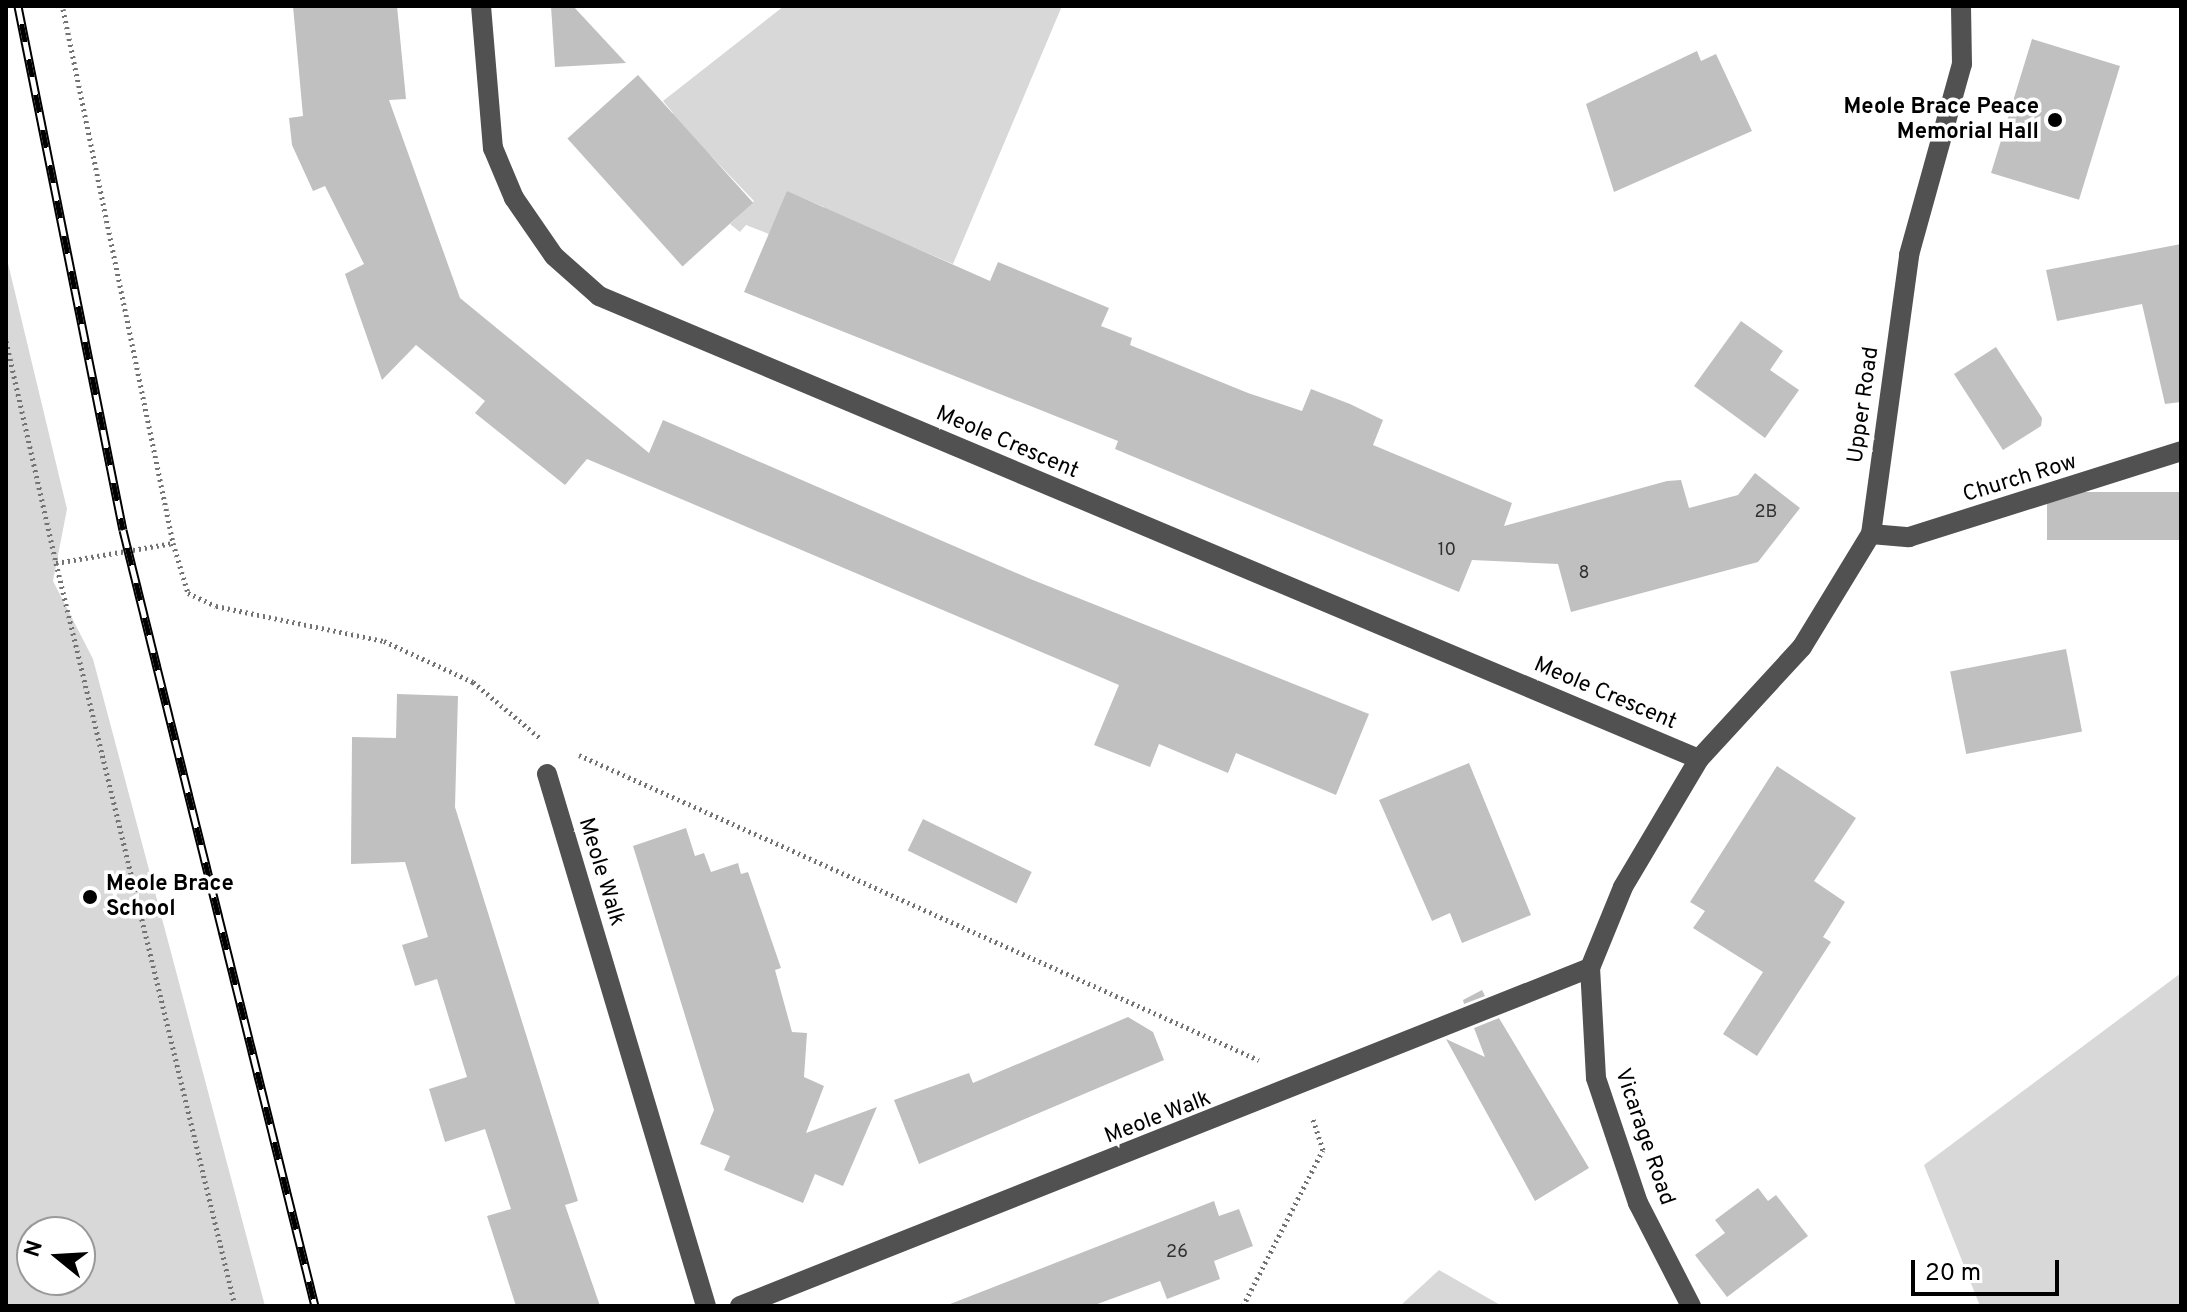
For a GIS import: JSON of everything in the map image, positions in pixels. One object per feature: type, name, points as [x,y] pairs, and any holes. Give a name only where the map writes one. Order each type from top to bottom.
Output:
[{"type":"street","name":"Meole Crescent","points":[[481,6],[493,148],[514,198],[554,256],[599,296],[1699,759]]},
{"type":"street","name":"Upper Road","points":[[1699,759],[1802,647],[1871,534],[1909,255],[1962,64],[1961,6]]},
{"type":"street","name":"Church Row","points":[[1871,534],[1909,537],[2181,451]]},
{"type":"street","name":"Vicarage Road","points":[[1691,1306],[1638,1203],[1596,1078],[1590,968],[1623,887],[1699,759]]},
{"type":"street","name":"Meole Walk","points":[[547,774],[706,1306]]},
{"type":"street","name":"Meole Walk","points":[[740,1306],[1302,1087],[1451,1020],[1590,968]]},
{"type":"path","points":[[63,9],[173,543],[188,593],[216,606],[384,641],[473,682],[554,744]]},
{"type":"path","points":[[6,341],[56,563],[235,1306]]},
{"type":"path","points":[[56,563],[173,543]]},
{"type":"path","points":[[568,751],[1076,983],[1225,1040],[1302,1087],[1323,1150],[1243,1306]]},
{"type":"shaded area","points":[[784,6],[1062,6],[953,264],[871,229],[808,243],[824,207],[788,192],[769,234],[746,225],[740,232],[730,224],[754,201],[711,156],[651,133],[673,113],[663,101]]},
{"type":"shaded area","name":"Meole Brace School","points":[[6,255],[67,509],[53,581],[93,659],[265,1306],[6,1306]]},
{"type":"shaded area","points":[[2181,973],[2181,1306],[1980,1306],[1924,1165]]},
{"type":"shaded area","points":[[1439,1270],[1502,1306],[1400,1306]]},
{"type":"building","points":[[293,6],[397,6],[406,99],[389,100],[460,298],[649,453],[663,420],[1028,578],[1369,714],[1336,795],[1236,753],[1228,773],[1159,744],[1150,767],[1094,745],[1119,685],[587,459],[565,485],[475,413],[485,401],[416,345],[382,380],[345,274],[364,264],[325,186],[313,191],[292,145],[289,118],[303,116]]},
{"type":"building","points":[[551,6],[573,6],[626,63],[555,67]]},
{"type":"building","name":"Meole Brace Peace Memorial Hall","points":[[2032,39],[2120,66],[2079,200],[1991,173]]},
{"type":"building","points":[[1697,51],[1701,61],[1716,54],[1752,131],[1614,192],[1586,104]]},
{"type":"building","points":[[638,75],[753,203],[682,266],[567,139]]},
{"type":"building","points":[[787,191],[990,281],[998,262],[1109,308],[1101,326],[1132,338],[1130,345],[1248,393],[1302,411],[1311,389],[1350,404],[1383,420],[1373,445],[1512,503],[1504,526],[1667,481],[1681,480],[1689,508],[1738,495],[1755,473],[1800,508],[1758,562],[1571,612],[1558,564],[1472,560],[1459,592],[1115,449],[1118,441],[744,292]]},
{"type":"building","points":[[2181,244],[2181,402],[2165,404],[2142,304],[2057,321],[2046,270]]},
{"type":"building","points":[[1741,321],[1783,351],[1770,370],[1799,390],[1765,438],[1694,386]]},
{"type":"building","points":[[1996,347],[2042,418],[2041,426],[2003,450],[1954,374]]},
{"type":"building","points":[[2047,492],[2181,492],[2181,540],[2047,540]]},
{"type":"building","points":[[2066,649],[2082,731],[1966,754],[1950,672]]},
{"type":"building","points":[[397,694],[458,696],[455,807],[578,1201],[565,1205],[600,1306],[516,1306],[487,1216],[511,1209],[485,1129],[445,1142],[429,1089],[467,1077],[437,979],[415,986],[402,945],[428,937],[405,862],[351,864],[352,737],[396,738]]},
{"type":"building","points":[[1469,763],[1531,915],[1462,943],[1450,913],[1432,921],[1379,800]]},
{"type":"building","points":[[1777,766],[1856,818],[1814,881],[1845,902],[1823,937],[1831,942],[1757,1056],[1723,1034],[1763,972],[1693,928],[1705,911],[1690,902]]},
{"type":"building","points":[[923,819],[1032,872],[1016,904],[908,850]]},
{"type":"building","points":[[686,828],[695,856],[704,853],[711,872],[738,863],[741,874],[748,872],[781,968],[775,970],[792,1032],[807,1033],[804,1077],[824,1086],[806,1133],[877,1107],[843,1186],[815,1174],[803,1203],[724,1170],[730,1156],[700,1144],[714,1110],[633,846]]},
{"type":"building","points":[[1482,990],[1485,996],[1464,1004],[1463,1000]]},
{"type":"building","points":[[1128,1017],[1153,1032],[1164,1060],[919,1164],[894,1100],[969,1073],[973,1083]]},
{"type":"building","points":[[1499,1018],[1589,1168],[1535,1201],[1446,1039],[1485,1057],[1474,1028]]},
{"type":"building","points":[[1758,1188],[1768,1201],[1776,1195],[1808,1236],[1727,1297],[1695,1255],[1725,1233],[1715,1220]]},
{"type":"building","points":[[1214,1201],[1219,1216],[1239,1209],[1253,1246],[1214,1261],[1220,1279],[1167,1299],[1160,1281],[1092,1306],[945,1306]]},
{"type":"railway","points":[[18,6],[123,530],[315,1306]]},
{"type":"place","name":"Meole Brace Peace Memorial Hall","points":[[2055,120]]},
{"type":"place","name":"Meole Brace School","points":[[90,897]]}]
